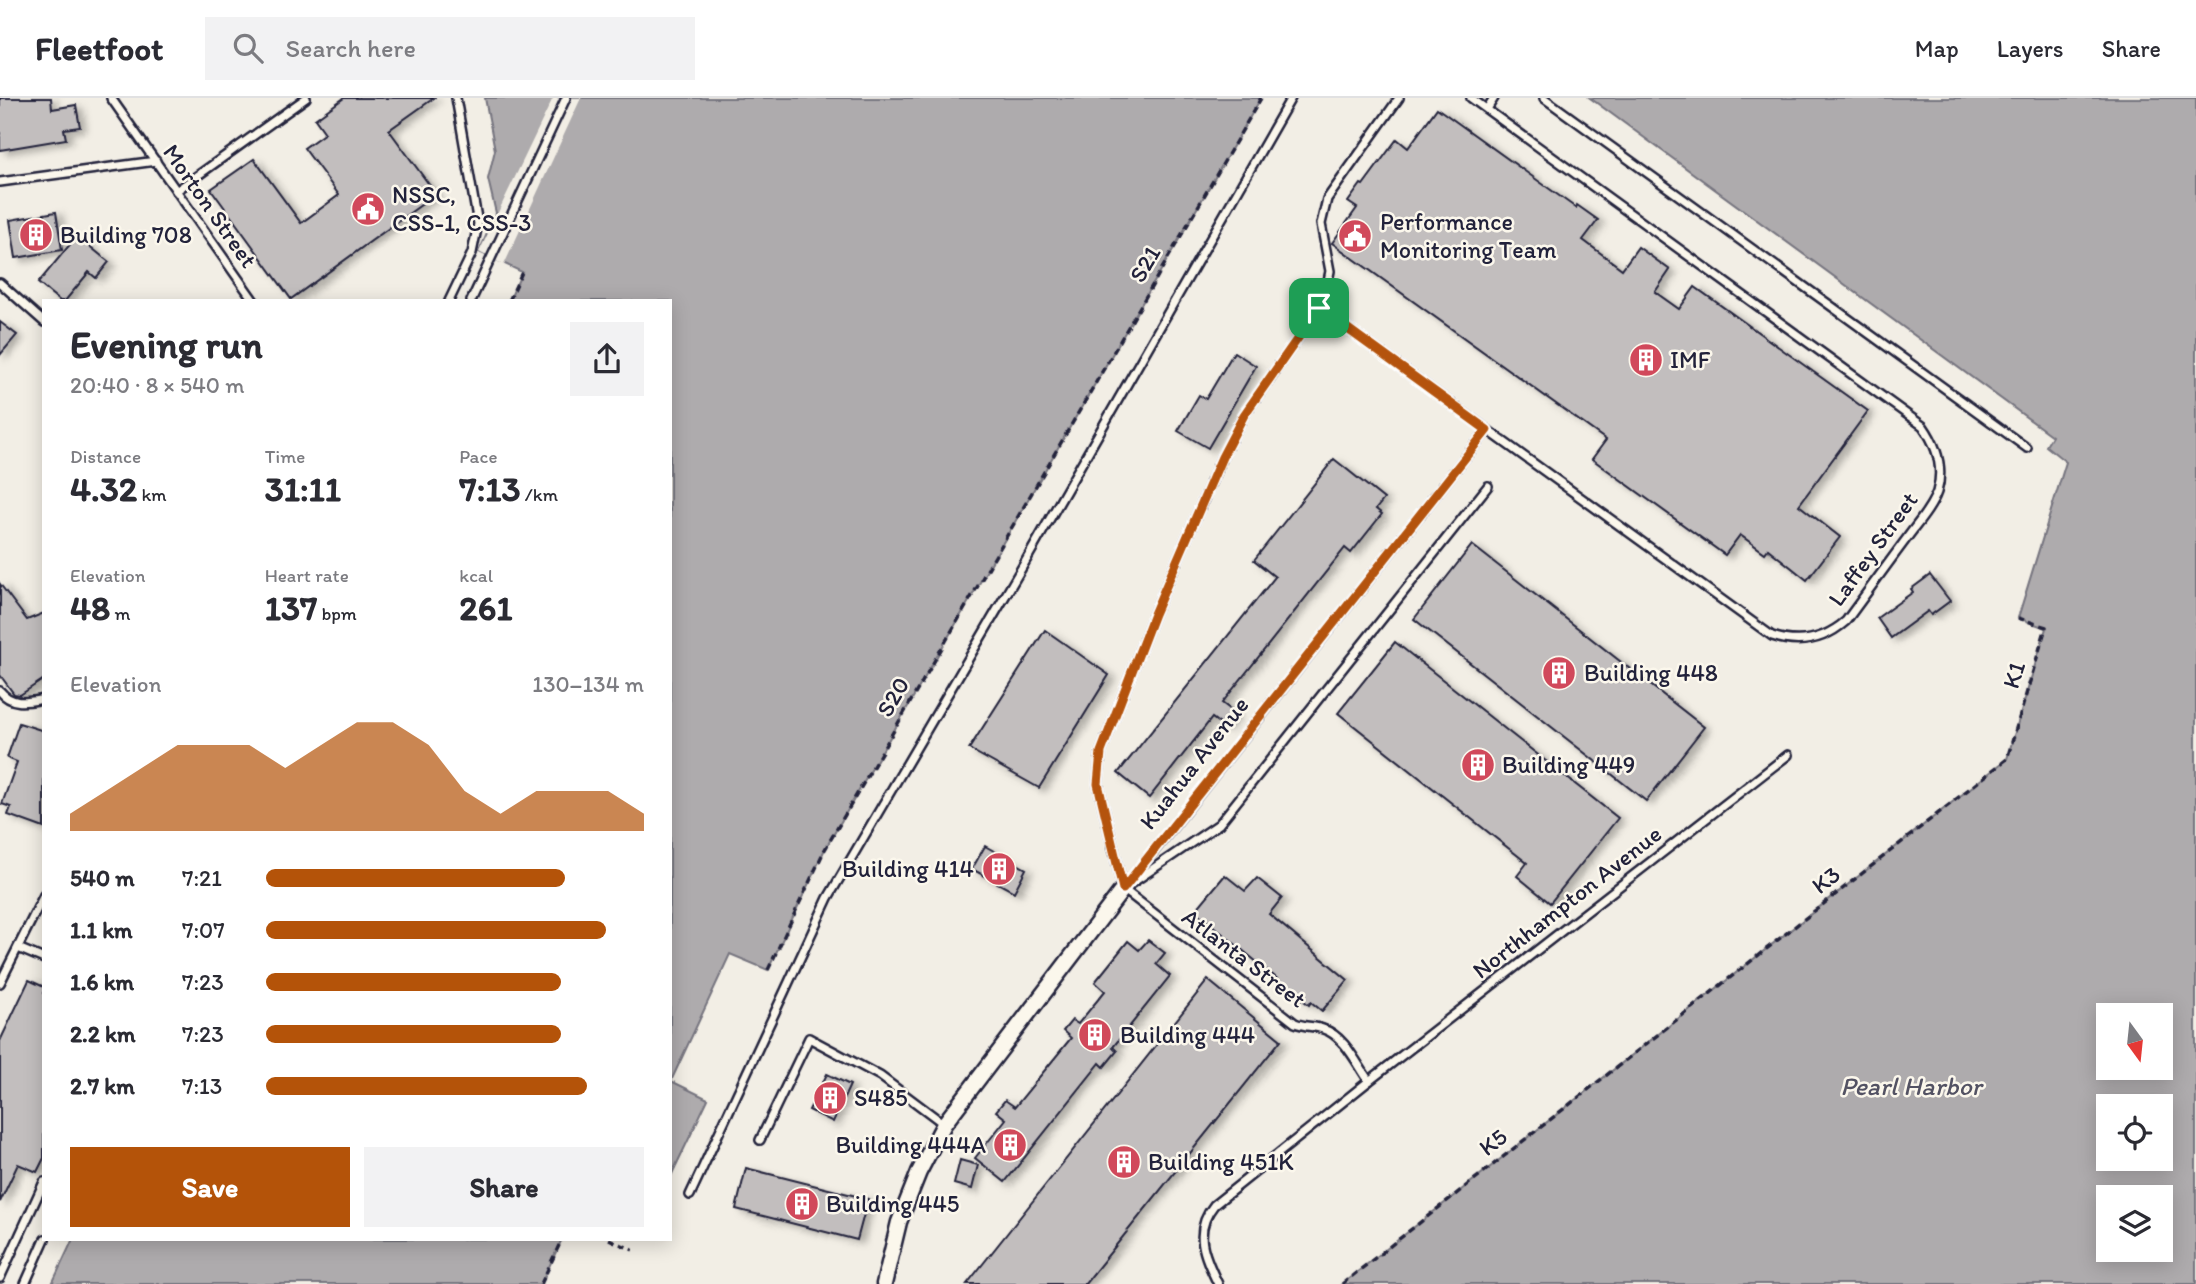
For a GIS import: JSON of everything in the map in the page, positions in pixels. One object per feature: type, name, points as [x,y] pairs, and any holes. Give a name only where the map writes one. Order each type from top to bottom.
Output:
[{"type":"street","name":"Kuahua Avenue","points":[[884,1284],[899,1222],[919,1172],[944,1124],[1123,889]]},
{"type":"lane","name":"Morton Street","points":[[111,98],[253,299]]},
{"type":"lane","points":[[176,191],[306,98]]},
{"type":"lane","points":[[450,299],[472,253],[478,224],[456,98]]},
{"type":"lane","points":[[472,299],[566,98]]},
{"type":"lane","points":[[690,1195],[828,898],[1024,564],[1291,98]]},
{"type":"lane","points":[[1399,98],[1331,191],[1323,207],[1322,233],[1330,271],[1324,301],[1257,394],[1222,457],[1154,614],[1101,752],[1098,784],[1123,889],[1219,824],[1488,486]]},
{"type":"lane","name":"Laffey Street","points":[[1319,308],[1763,631],[1791,640],[1821,637],[1846,621],[1932,504],[1940,474],[1934,444],[1915,419],[1471,98]]},
{"type":"lane","points":[[1486,109],[1494,98]]},
{"type":"lane","points":[[1544,98],[2027,448]]},
{"type":"lane","points":[[0,182],[156,161]]},
{"type":"lane","points":[[0,283],[42,319]]},
{"type":"lane","name":"Kuahua Avenue","points":[[1123,889],[1487,430]]},
{"type":"lane","points":[[0,691],[5,698],[22,703],[42,699]]},
{"type":"lane","name":"Northhampton Avenue","points":[[1218,1284],[1202,1244],[1202,1230],[1209,1210],[1219,1200],[1788,755]]},
{"type":"lane","name":"Atlanta Street","points":[[1123,889],[1295,1023],[1321,1028],[1333,1034],[1369,1081]]},
{"type":"lane","points":[[0,983],[42,899]]},
{"type":"lane","points":[[18,948],[42,958]]},
{"type":"lane","points":[[760,1140],[809,1038],[880,1076],[944,1124]]},
{"type":"lane","points":[[0,1278],[42,1186]]},
{"type":"lane","points":[[25,1284],[45,1241]]},
{"type":"path","name":"S21","points":[[1059,447],[1261,98]]},
{"type":"path","points":[[510,299],[523,272]]},
{"type":"path","name":"S20","points":[[768,970],[824,851],[1059,447]]},
{"type":"path","name":"K1","points":[[2007,759],[2046,628],[2018,618]]},
{"type":"path","name":"K3","points":[[1667,1028],[2007,759]]},
{"type":"path","name":"K5","points":[[1342,1284],[1667,1028]]},
{"type":"path","points":[[541,1284],[561,1241]]},
{"type":"path","points":[[614,1241],[633,1250]]},
{"type":"water","points":[[485,98],[1261,98],[824,851],[768,970],[730,954],[672,1079],[672,299],[510,299],[522,272],[479,252],[496,213],[488,179],[495,150]]},
{"type":"water","name":"Pearl Harbor","points":[[1590,98],[2196,98],[2196,1284],[1342,1284],[2007,759],[2046,628],[2018,618],[2066,462],[2046,446],[2052,436]]},
{"type":"water","points":[[672,1081],[708,1099],[672,1174]]},
{"type":"water","points":[[72,1241],[561,1241],[541,1284],[52,1284]]},
{"type":"pier","points":[[553,98],[581,98],[504,265],[479,252]]},
{"type":"building","points":[[0,98],[51,98],[52,109],[76,105],[80,127],[64,129],[66,139],[0,150]]},
{"type":"building","name":"NSSC, CSS-1, CSS-3","points":[[344,98],[434,98],[389,130],[436,194],[291,299],[211,189],[254,159],[301,223],[339,195],[304,148],[325,133],[315,119]]},
{"type":"building","name":"IMF","points":[[1437,108],[1576,208],[1577,205],[1598,220],[1583,240],[1622,269],[1638,247],[1670,270],[1655,292],[1679,309],[1695,287],[1868,411],[1799,505],[1840,537],[1807,580],[1768,549],[1765,553],[1740,535],[1725,555],[1592,459],[1606,440],[1332,243],[1357,208],[1348,202],[1361,184],[1363,185],[1397,139],[1408,148]]},
{"type":"building","name":"Building 708","points":[[56,212],[62,250],[16,258],[10,220]]},
{"type":"building","points":[[77,236],[109,262],[96,278],[89,272],[67,299],[58,299],[38,283]]},
{"type":"building","points":[[0,322],[17,335],[0,355]]},
{"type":"building","points":[[1234,352],[1256,366],[1208,448],[1178,431],[1199,395],[1206,399]]},
{"type":"building","points":[[1334,459],[1384,499],[1376,509],[1382,514],[1351,553],[1345,548],[1222,703],[1235,713],[1224,727],[1212,718],[1149,798],[1118,773],[1275,577],[1254,560]]},
{"type":"building","name":"Building 448","points":[[1472,545],[1704,727],[1646,801],[1414,619]]},
{"type":"building","points":[[1930,575],[1950,601],[1931,615],[1928,611],[1891,638],[1877,618],[1913,592],[1911,589]]},
{"type":"building","points":[[0,584],[27,620],[42,614],[42,680],[20,695],[14,694],[0,675]]},
{"type":"building","points":[[1045,630],[1109,675],[1039,788],[969,749]]},
{"type":"building","name":"Building 449","points":[[1395,642],[1618,818],[1550,903],[1517,876],[1527,863],[1338,713]]},
{"type":"building","points":[[19,723],[42,730],[42,827],[8,815],[11,807],[2,804],[17,762],[7,758]]},
{"type":"building","name":"Building 414","points":[[985,846],[1026,869],[1014,892],[972,869]]},
{"type":"building","points":[[1225,875],[1245,891],[1257,878],[1282,898],[1269,914],[1348,980],[1322,1011],[1311,1002],[1309,1005],[1195,911]]},
{"type":"building","name":"Building 444","points":[[1148,940],[1165,953],[1156,964],[1170,976],[1113,1047],[1117,1051],[1104,1067],[1100,1063],[1005,1182],[975,1158],[1006,1119],[996,1111],[1005,1100],[1015,1107],[1071,1038],[1063,1031],[1072,1020],[1078,1024],[1105,991],[1095,982],[1128,941],[1139,950]]},
{"type":"building","points":[[29,980],[42,986],[42,1162],[37,1172],[18,1164],[0,1202],[0,1041]]},
{"type":"building","name":"Building 451K","points":[[1208,980],[1281,1040],[1085,1284],[967,1284]]},
{"type":"building","name":"S485","points":[[827,1074],[850,1085],[833,1122],[809,1110]]},
{"type":"building","points":[[960,1160],[978,1165],[972,1189],[954,1184]]},
{"type":"building","name":"Building 445","points":[[746,1168],[868,1199],[857,1240],[736,1209]]},
{"type":"place","name":"NSSC, CSS-1, CSS-3","points":[[368,209]]},
{"type":"place","name":"Building 708","points":[[36,235]]},
{"type":"place","name":"Performance Monitoring Team","points":[[1355,236]]},
{"type":"place","name":"IMF","points":[[1646,360]]},
{"type":"place","name":"Building 448","points":[[1559,673]]},
{"type":"place","name":"Building 449","points":[[1478,765]]},
{"type":"place","name":"Building 414","points":[[999,869]]},
{"type":"place","name":"Building 444","points":[[1095,1035]]},
{"type":"place","name":"S485","points":[[830,1098]]},
{"type":"place","name":"Building 444A","points":[[1010,1145]]},
{"type":"place","name":"Building 451K","points":[[1124,1162]]},
{"type":"place","name":"Building 445","points":[[802,1204]]},
{"type":"route","points":[[1319,308],[1487,430],[1123,889],[1098,784],[1101,752],[1154,614],[1222,457],[1270,374],[1319,308]]}]
